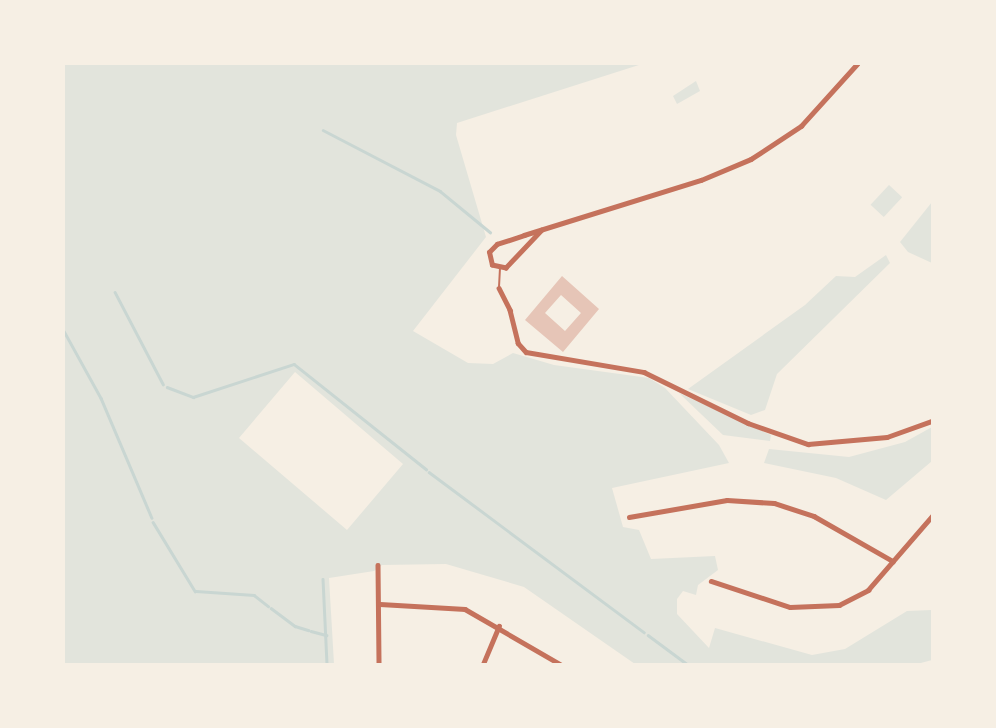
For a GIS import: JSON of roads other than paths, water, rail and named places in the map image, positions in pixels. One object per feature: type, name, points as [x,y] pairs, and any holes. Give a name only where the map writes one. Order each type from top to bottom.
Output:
[{"type":"street","points":[[542,230],[500,269],[489,259],[491,247],[542,230],[701,180],[751,159],[801,126],[858,64]]},
{"type":"street","points":[[499,288],[518,343],[526,352],[644,372],[748,422],[814,445],[887,437],[932,421]]},
{"type":"street","points":[[629,517],[727,500],[774,503],[814,516],[893,561]]},
{"type":"street","points":[[711,581],[790,607],[825,608],[868,590],[932,516]]},
{"type":"street","points":[[378,564],[380,604],[379,664]]},
{"type":"street","points":[[380,604],[449,605],[499,626],[560,664]]},
{"type":"street","points":[[482,664],[499,626]]},
{"type":"lane","points":[[499,288],[500,269]]},
{"type":"waterway","points":[[323,130],[440,191],[490,232]]},
{"type":"waterway","points":[[115,292],[163,384]]},
{"type":"waterway","points":[[64,331],[101,398],[152,518]]},
{"type":"waterway","points":[[167,387],[193,397],[294,364],[426,469]]},
{"type":"waterway","points":[[429,472],[644,632]]},
{"type":"waterway","points":[[153,522],[195,591]]},
{"type":"waterway","points":[[323,579],[327,664]]},
{"type":"waterway","points":[[196,591],[254,595],[268,606]]},
{"type":"waterway","points":[[271,608],[295,626],[308,630]]},
{"type":"waterway","points":[[311,631],[326,635]]},
{"type":"waterway","points":[[648,635],[687,664]]}]
